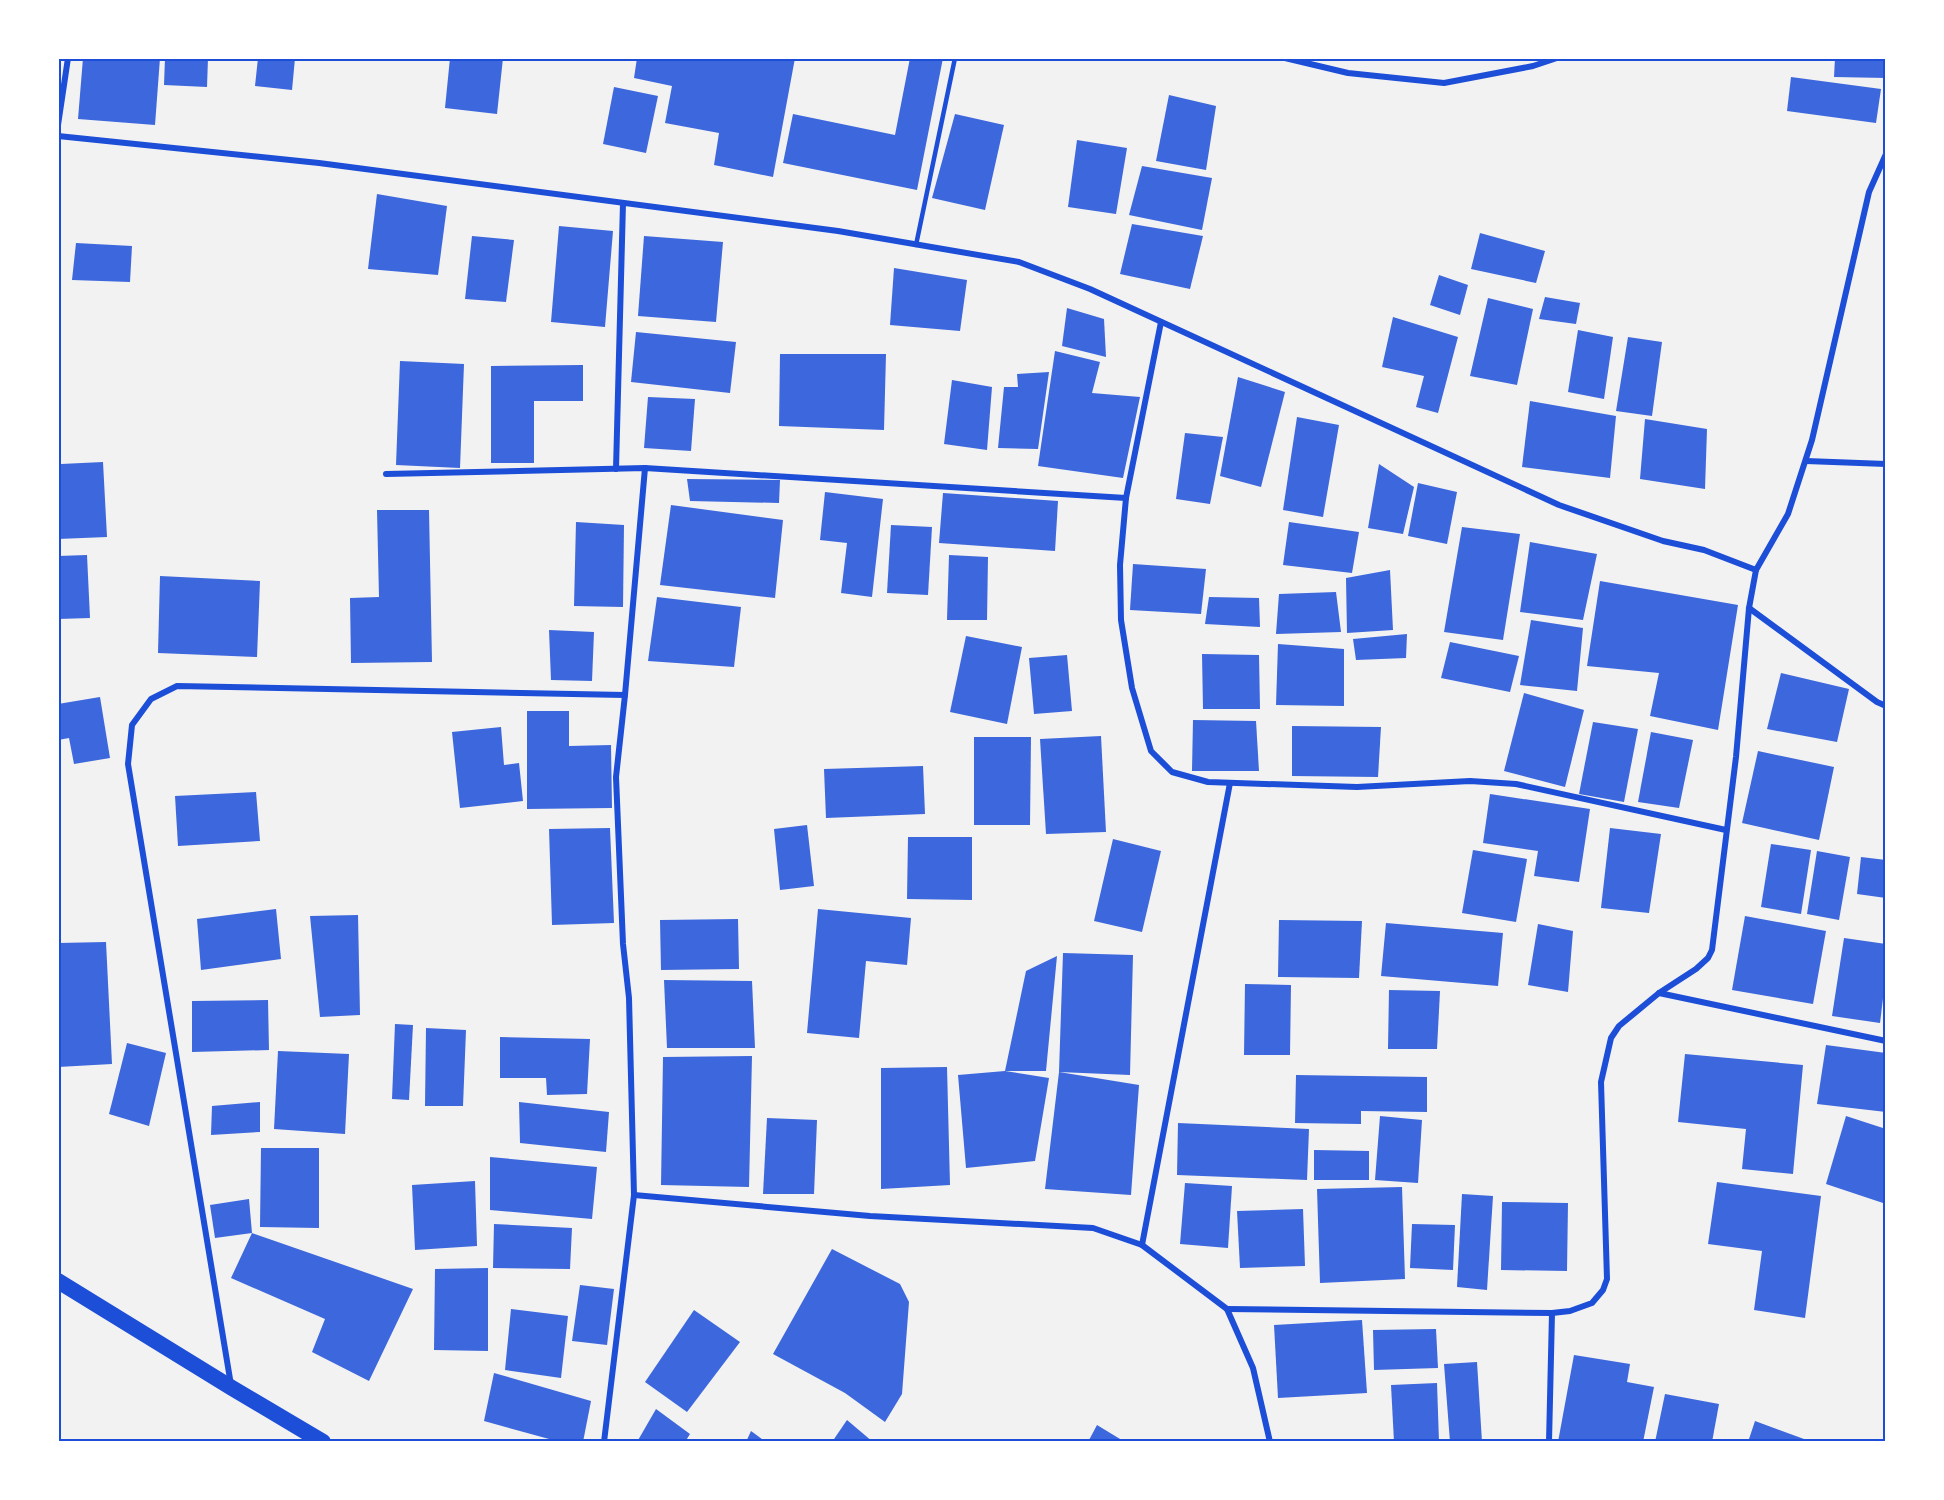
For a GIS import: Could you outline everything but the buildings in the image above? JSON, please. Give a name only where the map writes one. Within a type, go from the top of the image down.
[{"type":"highway","points":[[58,1281],[323,1442]]},
{"type":"street","points":[[58,125],[68,58]]},
{"type":"street","points":[[1286,58],[1348,73],[1444,83],[1533,66],[1557,58]]},
{"type":"street","points":[[58,136],[318,163],[838,231],[1019,262],[1090,289],[1559,505],[1663,542],[1704,550],[1756,570]]},
{"type":"street","points":[[1227,1309],[1552,1313],[1570,1311],[1592,1303],[1603,1290],[1607,1279],[1601,1082],[1605,1057],[1611,1038],[1619,1026],[1659,993],[1696,969],[1708,958],[1712,950],[1736,757],[1749,608],[1756,570],[1788,514],[1806,461],[1869,192],[1886,154]]},
{"type":"street","points":[[616,469],[623,203]]},
{"type":"street","points":[[1161,322],[1126,498],[1120,565],[1121,620],[1132,688],[1151,751],[1172,772],[1208,782],[1230,783],[1357,787],[1470,781],[1516,784],[1726,830]]},
{"type":"street","points":[[1806,461],[1886,464]]},
{"type":"street","points":[[604,1442],[634,1195],[629,998],[623,944],[616,777],[645,468]]},
{"type":"street","points":[[386,474],[645,468],[1126,498]]},
{"type":"street","points":[[1749,608],[1877,702],[1886,706]]},
{"type":"street","points":[[231,1388],[128,764],[132,725],[151,699],[177,686],[625,694]]},
{"type":"street","points":[[1142,1245],[1230,783]]},
{"type":"street","points":[[1659,993],[1886,1041]]},
{"type":"street","points":[[634,1195],[870,1216],[1093,1228],[1142,1245],[1227,1309],[1253,1368],[1270,1442]]},
{"type":"street","points":[[1549,1442],[1552,1313]]},
{"type":"lane","points":[[916,245],[955,58]]}]
